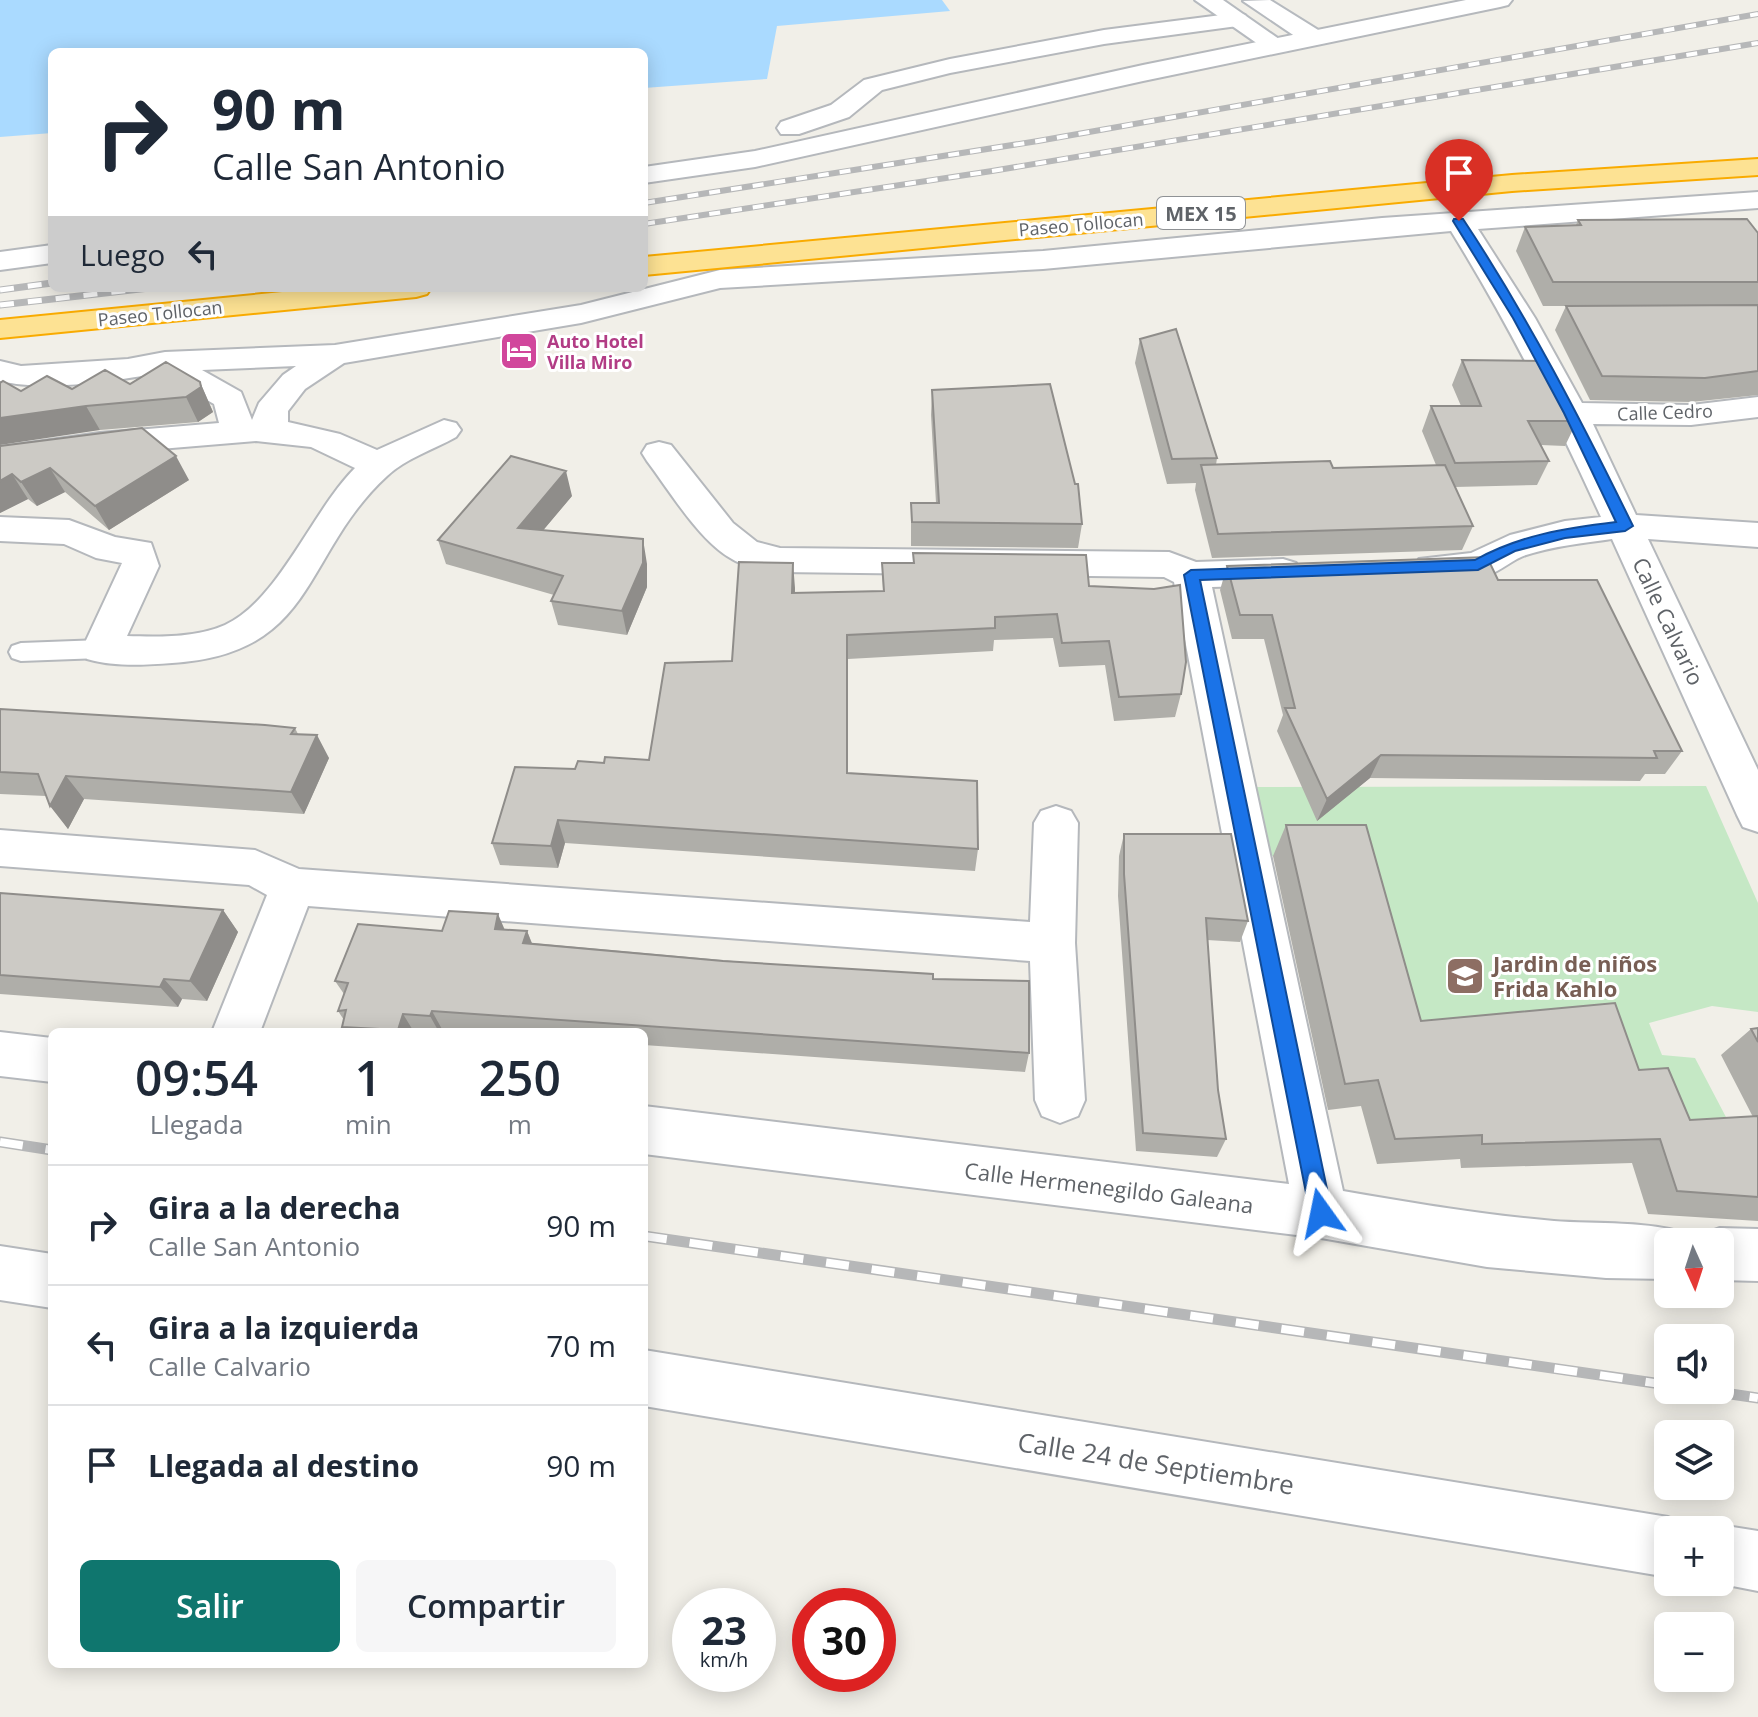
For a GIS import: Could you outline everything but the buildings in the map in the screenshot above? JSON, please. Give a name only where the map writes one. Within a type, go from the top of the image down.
[{"type":"highway","name":"Paseo Tollocan","points":[[648,266],[1496,184],[1758,167]]},
{"type":"highway","name":"Paseo Tollocan","points":[[0,329],[375,292]]},
{"type":"street","points":[[1207,0],[1277,46]]},
{"type":"street","points":[[1253,0],[1314,38]]},
{"type":"street","points":[[648,174],[755,159],[1500,0]]},
{"type":"street","points":[[648,156],[758,139],[840,111],[873,85],[950,66],[1104,37],[1237,20]]},
{"type":"street","points":[[0,371],[21,376],[128,369],[165,362],[335,355],[581,314],[720,279],[1043,260],[1459,221],[1758,200]]},
{"type":"street","name":"Calle Calvario","points":[[1459,221],[1536,318],[1571,413],[1758,815]]},
{"type":"street","points":[[0,237],[48,231]]},
{"type":"street","points":[[0,261],[48,255]]},
{"type":"street","points":[[255,432],[294,382],[335,355]]},
{"type":"street","points":[[165,362],[229,399],[255,432]]},
{"type":"street","name":"Calle Cedro","points":[[1571,413],[1691,415],[1758,407]]},
{"type":"street","points":[[0,529],[69,532],[109,549],[138,552],[141,566],[101,649],[162,652],[223,639],[255,625],[270,610],[304,565],[337,509],[376,466],[444,430]]},
{"type":"street","points":[[0,458],[74,446],[255,432],[331,441],[358,452],[376,466]]},
{"type":"street","points":[[659,453],[720,531],[745,551],[780,560],[1169,565],[1191,575],[1315,571]]},
{"type":"street","points":[[1393,569],[1478,565],[1510,547],[1565,533],[1625,526],[1758,535]]},
{"type":"street","points":[[1191,575],[1321,1213]]},
{"type":"street","points":[[1056,823],[1052,943],[1060,1100]]},
{"type":"street","points":[[0,848],[255,868],[293,887],[1052,943]]},
{"type":"street","points":[[238,1028],[293,887]]},
{"type":"street","points":[[0,1054],[48,1060]]},
{"type":"street","name":"Calle Hermenegildo Galeana","points":[[648,1130],[1321,1213],[1487,1241],[1606,1252],[1654,1253]]},
{"type":"street","points":[[1734,1254],[1758,1255]]},
{"type":"street","points":[[0,1273],[48,1280]]},
{"type":"street","name":"Calle 24 de Septiembre","points":[[648,1379],[1654,1545]]},
{"type":"street","points":[[1734,1557],[1758,1561]]},
{"type":"lane","points":[[21,652],[101,649]]},
{"type":"green space","points":[[1706,786],[1758,903],[1758,1012],[1712,1006],[1649,1023],[1662,1055],[1695,1058],[1738,1140],[1403,1047],[1351,856],[1263,856],[1252,787]]},
{"type":"water","points":[[0,0],[942,0],[950,11],[777,26],[767,79],[648,88],[648,48],[48,48],[48,133],[0,137]]},
{"type":"railway","points":[[648,202],[1038,141],[1758,14]]},
{"type":"railway","points":[[648,223],[992,171],[1758,43]]},
{"type":"railway","points":[[0,290],[48,284]]},
{"type":"railway","points":[[0,305],[114,292]]},
{"type":"railway","points":[[0,1142],[48,1149]]},
{"type":"railway","points":[[648,1237],[1654,1383]]},
{"type":"railway","points":[[1734,1394],[1758,1398]]},
{"type":"place","name":"Auto Hotel Villa Miro","points":[[519,351]]},
{"type":"place","name":"Jardin de niños Frida Kahlo","points":[[1465,976]]},
{"type":"route","points":[[1321,1213],[1191,575],[1478,565],[1510,547],[1565,533],[1625,526],[1571,413],[1520,318],[1459,221]]}]
